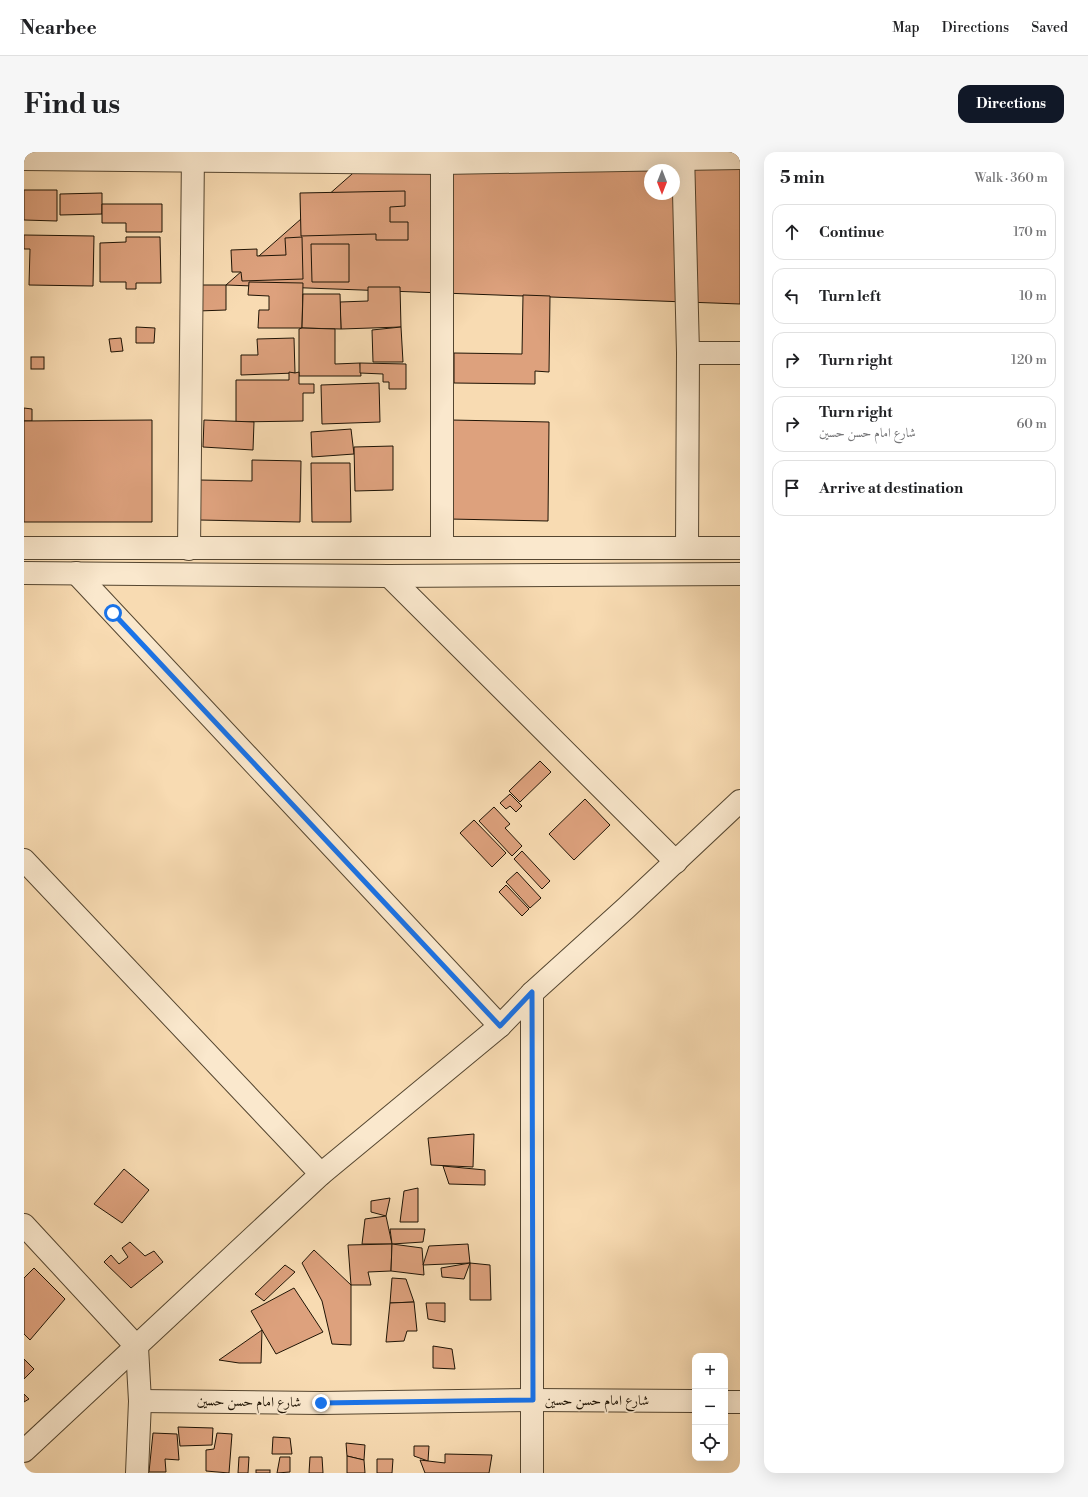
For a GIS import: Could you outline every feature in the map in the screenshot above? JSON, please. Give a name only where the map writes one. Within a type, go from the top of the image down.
[{"type":"street","points":[[24,159],[193,156],[442,163],[683,155],[740,158]]},
{"type":"street","points":[[683,155],[688,353],[687,547]]},
{"type":"street","points":[[189,549],[193,156]]},
{"type":"street","points":[[442,163],[442,548]]},
{"type":"street","points":[[688,353],[740,354]]},
{"type":"street","points":[[24,548],[740,548]]},
{"type":"street","points":[[24,573],[389,576],[740,574]]},
{"type":"street","points":[[76,573],[500,1026]]},
{"type":"street","points":[[389,576],[676,862]]},
{"type":"street","points":[[24,1450],[137,1347],[321,1174],[500,1026],[532,992],[676,862],[740,801]]},
{"type":"street","points":[[24,860],[321,1174]]},
{"type":"street","points":[[532,992],[532,1473]]},
{"type":"street","points":[[24,1225],[137,1347],[140,1401],[137,1473]]},
{"type":"street","name":"شارع امام حسن حسين","points":[[140,1401],[321,1403],[533,1400],[692,1401]]},
{"type":"street","points":[[728,1402],[740,1402]]},
{"type":"building","points":[[377,152],[740,152],[740,304],[226,285]]},
{"type":"building","points":[[24,190],[57,190],[57,221],[24,220]]},
{"type":"building","points":[[405,191],[405,206],[390,207],[390,222],[408,222],[408,240],[376,240],[376,234],[301,236],[300,193]]},
{"type":"building","points":[[102,193],[102,214],[60,215],[60,194]]},
{"type":"building","points":[[102,204],[162,204],[162,232],[126,232],[126,223],[102,223]]},
{"type":"building","points":[[24,235],[94,236],[93,286],[29,285],[30,249],[24,249]]},
{"type":"building","points":[[126,237],[160,237],[161,283],[136,283],[136,289],[126,289],[126,282],[100,282],[100,243],[126,242]]},
{"type":"building","points":[[302,237],[303,279],[242,281],[241,272],[232,272],[231,250],[257,249],[257,256],[286,255],[285,238]]},
{"type":"building","points":[[311,244],[349,244],[349,282],[312,282]]},
{"type":"building","points":[[249,282],[303,283],[302,328],[258,328],[259,310],[269,310],[269,296],[248,295]]},
{"type":"building","points":[[197,285],[226,285],[226,310],[198,311]]},
{"type":"building","points":[[368,287],[400,287],[401,327],[341,329],[340,302],[368,301]]},
{"type":"building","points":[[303,294],[340,294],[341,329],[302,328]]},
{"type":"building","points":[[523,295],[550,296],[549,372],[535,371],[535,384],[454,383],[454,353],[522,354]]},
{"type":"building","points":[[136,327],[155,328],[154,343],[136,343]]},
{"type":"building","points":[[401,327],[403,362],[373,362],[372,330]]},
{"type":"building","points":[[299,329],[335,329],[335,364],[360,363],[361,376],[299,376]]},
{"type":"building","points":[[121,338],[123,351],[111,352],[109,339]]},
{"type":"building","points":[[294,338],[295,373],[241,375],[241,355],[258,355],[257,339]]},
{"type":"building","points":[[31,357],[44,357],[44,369],[31,369]]},
{"type":"building","points":[[360,363],[406,364],[406,389],[389,389],[389,382],[383,382],[383,374],[360,373]]},
{"type":"building","points":[[289,372],[299,372],[299,384],[314,384],[314,393],[303,393],[303,421],[236,422],[236,380],[289,380]]},
{"type":"building","points":[[379,383],[380,422],[322,424],[321,385]]},
{"type":"building","points":[[24,408],[32,409],[32,421],[24,421]]},
{"type":"building","points":[[152,420],[152,522],[24,522],[24,421]]},
{"type":"building","points":[[204,420],[254,422],[253,450],[203,447]]},
{"type":"building","points":[[451,420],[549,422],[548,521],[449,519]]},
{"type":"building","points":[[351,429],[354,454],[312,457],[311,432]]},
{"type":"building","points":[[393,446],[393,490],[355,491],[354,447]]},
{"type":"building","points":[[252,460],[301,461],[300,522],[199,520],[200,480],[252,481]]},
{"type":"building","points":[[311,463],[350,463],[351,522],[312,522]]},
{"type":"building","points":[[540,761],[551,772],[520,802],[509,791]]},
{"type":"building","points":[[510,794],[522,806],[516,812],[510,806],[506,809],[500,803]]},
{"type":"building","points":[[585,799],[610,825],[574,860],[549,834]]},
{"type":"building","points":[[494,807],[510,824],[505,828],[522,846],[512,856],[479,821]]},
{"type":"building","points":[[474,820],[506,853],[492,867],[460,833]]},
{"type":"building","points":[[522,851],[550,881],[542,889],[514,859]]},
{"type":"building","points":[[517,872],[541,898],[530,908],[506,882]]},
{"type":"building","points":[[506,885],[529,909],[522,916],[499,892]]},
{"type":"building","points":[[474,1134],[473,1167],[431,1165],[428,1138]]},
{"type":"building","points":[[443,1166],[485,1170],[485,1185],[449,1184]]},
{"type":"building","points":[[124,1169],[149,1190],[122,1223],[94,1204]]},
{"type":"building","points":[[418,1188],[418,1222],[400,1222],[404,1191]]},
{"type":"building","points":[[390,1198],[386,1216],[371,1212],[371,1201]]},
{"type":"building","points":[[386,1216],[392,1244],[362,1244],[365,1219]]},
{"type":"building","points":[[390,1229],[425,1229],[423,1242],[392,1244]]},
{"type":"building","points":[[130,1242],[145,1256],[154,1251],[163,1262],[131,1288],[104,1262],[111,1255],[119,1264],[128,1257],[122,1248]]},
{"type":"building","points":[[392,1244],[391,1271],[368,1272],[371,1285],[351,1285],[348,1245]]},
{"type":"building","points":[[392,1244],[422,1248],[424,1275],[391,1271]]},
{"type":"building","points":[[468,1244],[470,1263],[423,1265],[429,1246]]},
{"type":"building","points":[[314,1250],[351,1285],[351,1345],[332,1344],[322,1301],[302,1263]]},
{"type":"building","points":[[470,1263],[490,1265],[491,1300],[470,1300]]},
{"type":"building","points":[[470,1263],[464,1279],[442,1277],[441,1268]]},
{"type":"building","points":[[285,1265],[295,1272],[264,1301],[255,1294]]},
{"type":"building","points":[[34,1268],[65,1299],[30,1340],[24,1334],[24,1278]]},
{"type":"building","points":[[392,1278],[406,1279],[414,1302],[390,1303]]},
{"type":"building","points":[[294,1288],[323,1332],[276,1354],[251,1311]]},
{"type":"building","points":[[414,1302],[417,1331],[407,1331],[404,1341],[386,1342],[390,1303]]},
{"type":"building","points":[[426,1303],[445,1303],[445,1322],[428,1319]]},
{"type":"building","points":[[262,1330],[261,1363],[239,1363],[219,1360]]},
{"type":"building","points":[[433,1346],[452,1349],[455,1369],[433,1368]]},
{"type":"building","points":[[24,1359],[34,1369],[24,1379]]},
{"type":"building","points":[[24,1394],[29,1399],[24,1402]]},
{"type":"building","points":[[178,1427],[213,1428],[212,1445],[180,1446]]},
{"type":"building","points":[[153,1433],[177,1434],[179,1460],[165,1459],[166,1472],[149,1472]]},
{"type":"building","points":[[217,1433],[232,1434],[229,1473],[206,1471],[206,1450],[214,1449]]},
{"type":"building","points":[[273,1437],[290,1438],[292,1454],[272,1454]]},
{"type":"building","points":[[346,1443],[365,1445],[364,1460],[347,1456]]},
{"type":"building","points":[[414,1446],[429,1446],[428,1461],[414,1456]]},
{"type":"building","points":[[445,1454],[492,1455],[489,1473],[425,1473],[420,1460],[445,1463]]},
{"type":"building","points":[[347,1456],[364,1460],[365,1473],[347,1473]]},
{"type":"building","points":[[239,1457],[249,1457],[248,1473],[238,1473]]},
{"type":"building","points":[[280,1457],[290,1457],[290,1472],[277,1473]]},
{"type":"building","points":[[310,1457],[322,1457],[323,1473],[309,1473]]},
{"type":"building","points":[[377,1459],[393,1459],[392,1473],[377,1473]]},
{"type":"building","points":[[256,1470],[270,1470],[270,1473],[256,1473]]},
{"type":"route","points":[[113,613],[500,1026],[532,992],[533,1400],[321,1403]]}]
